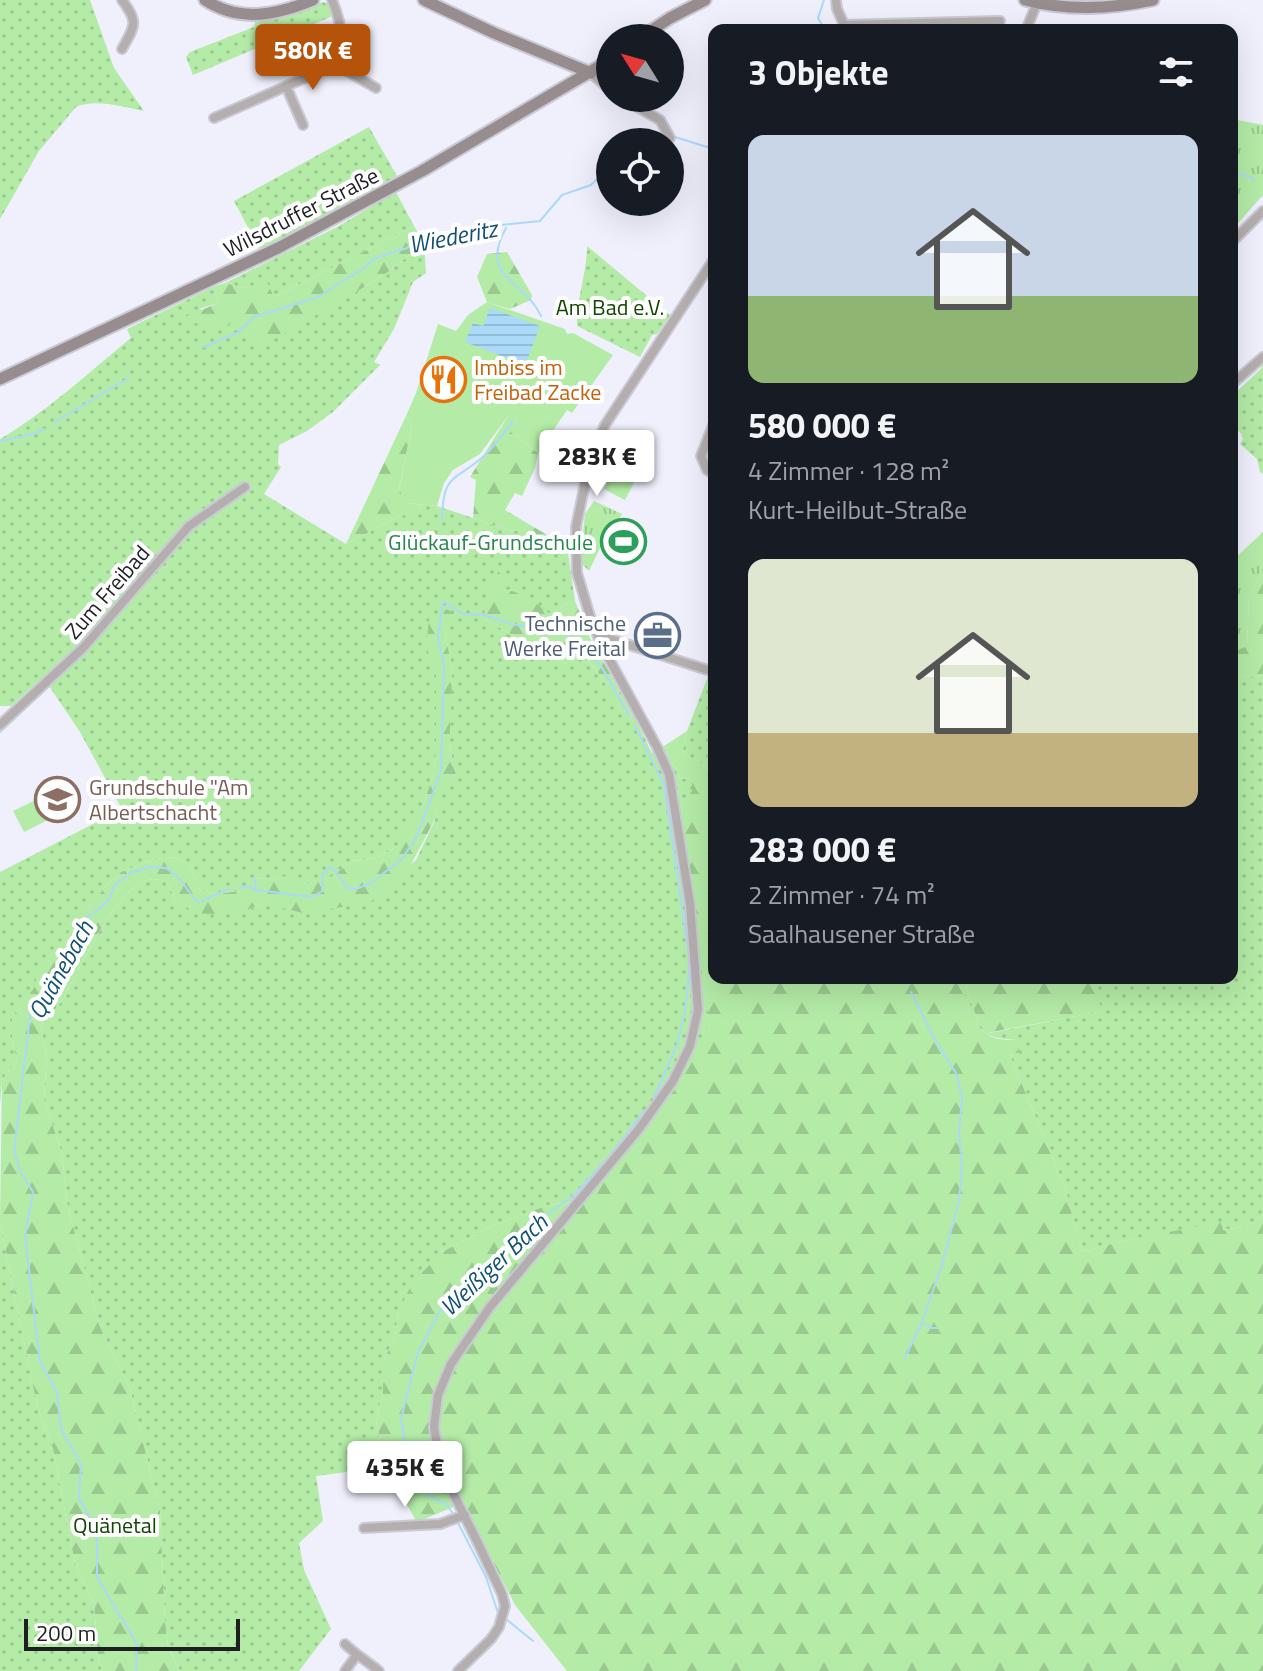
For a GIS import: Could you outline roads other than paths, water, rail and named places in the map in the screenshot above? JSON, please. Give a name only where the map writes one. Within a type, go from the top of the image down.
[{"type":"main road","points":[[205,0],[222,10],[254,15],[275,13],[313,0]]},
{"type":"main road","points":[[424,0],[497,35],[591,73]]},
{"type":"main road","points":[[661,24],[705,0]]},
{"type":"main road","points":[[1031,2],[1101,8],[1153,0]]},
{"type":"main road","name":"Wilsdruffer Straße","points":[[0,379],[278,248],[422,171],[596,70]]},
{"type":"street","points":[[122,0],[135,21],[135,27],[122,49]]},
{"type":"street","points":[[214,118],[323,70],[332,62],[340,50],[342,33],[332,0]]},
{"type":"street","points":[[836,0],[843,24]]},
{"type":"street","points":[[1027,24],[1031,2]]},
{"type":"street","points":[[934,24],[1000,21]]},
{"type":"street","points":[[332,62],[376,88]]},
{"type":"street","points":[[591,73],[596,77]]},
{"type":"street","points":[[286,86],[303,125]]},
{"type":"street","points":[[646,112],[660,120],[664,128]]},
{"type":"street","points":[[1238,236],[1263,211]]},
{"type":"street","points":[[458,1671],[491,1639],[502,1621],[504,1609],[502,1594],[477,1541],[459,1518],[441,1469],[434,1427],[438,1395],[451,1364],[507,1285],[615,1158],[673,1081],[690,1046],[698,1010],[690,904],[669,774],[598,635],[583,595],[576,562],[576,527],[590,459],[615,409],[708,268]]},
{"type":"street","points":[[1238,379],[1263,357]]},
{"type":"street","points":[[708,438],[701,456],[708,471]]},
{"type":"street","name":"Zum Freibad","points":[[0,725],[83,648],[189,526],[245,487]]},
{"type":"street","points":[[598,635],[708,670]]},
{"type":"street","points":[[364,1528],[440,1524],[459,1518]]},
{"type":"street","points":[[345,1644],[356,1656],[379,1671]]},
{"type":"street","points":[[345,1671],[356,1656]]},
{"type":"water","points":[[490,308],[540,326],[525,365],[465,342],[473,323],[483,326]]},
{"type":"waterway","name":"Wiederitz","points":[[821,24],[818,18],[824,0]]},
{"type":"waterway","name":"Wiederitz","points":[[684,140],[708,147]]},
{"type":"waterway","points":[[1238,174],[1253,178],[1253,181]]},
{"type":"waterway","name":"Wiederitz","points":[[204,347],[237,333],[254,317],[318,297],[375,258],[407,248],[414,241],[440,240],[480,227],[540,221],[562,195],[591,185],[596,180]]},
{"type":"waterway","name":"Quänebach","points":[[506,228],[497,258],[500,268],[541,316]]},
{"type":"waterway","name":"Wiederitz","points":[[55,422],[129,378]]},
{"type":"waterway","name":"Quänebach","points":[[442,520],[445,494],[452,480],[488,452],[513,421]]},
{"type":"waterway","name":"Wiederitz","points":[[0,441],[44,429]]},
{"type":"waterway","name":"Quänebach","points":[[240,888],[248,886],[256,890],[312,897],[322,891],[323,874],[330,867],[347,888],[356,889],[371,883],[402,859],[417,836],[441,771],[444,664],[438,638],[443,602]]},
{"type":"waterway","name":"Weißiger Bach","points":[[444,602],[463,614],[484,615],[511,624],[560,631],[581,643],[601,666],[630,717]]},
{"type":"waterway","points":[[100,635],[112,621]]},
{"type":"waterway","name":"Weißiger Bach","points":[[560,631],[575,631]]},
{"type":"waterway","points":[[0,732],[88,649]]},
{"type":"waterway","name":"Weißiger Bach","points":[[635,726],[664,785],[689,957],[688,987],[677,1045],[654,1097]]},
{"type":"waterway","name":"Quänebach","points":[[136,1671],[137,1644],[97,1577],[97,1529],[79,1499],[81,1464],[61,1429],[57,1392],[40,1362],[25,1236],[33,1192],[21,1173],[14,1152],[30,1016],[53,986],[58,966],[86,918],[102,907],[110,898],[114,886],[130,873],[150,867],[166,868],[178,877],[197,902],[229,889]]},
{"type":"waterway","points":[[255,879],[256,890]]},
{"type":"waterway","points":[[911,992],[936,1042],[956,1073],[962,1098],[959,1201],[942,1265],[923,1319]]},
{"type":"waterway","name":"Weißiger Bach","points":[[454,1515],[446,1504],[431,1497],[411,1479],[401,1419],[418,1352],[440,1311],[533,1225],[575,1194],[644,1111]]},
{"type":"waterway","points":[[905,1358],[922,1322],[937,1328]]},
{"type":"waterway","name":"Weißiger Bach","points":[[457,1521],[486,1577],[498,1613]]},
{"type":"waterway","name":"Weißiger Bach","points":[[506,1619],[533,1641]]},
{"type":"place","name":"Imbiss im Freibad Zacke","points":[[443,380]]},
{"type":"place","name":"Glückauf-Grundschule","points":[[624,542]]},
{"type":"place","name":"Technische Werke Freital","points":[[657,636]]},
{"type":"place","name":"Grundschule \"Am Albertschacht","points":[[58,800]]},
{"type":"park label","name":"Am Bad e.V.","points":[[610,307]]},
{"type":"park label","name":"Quänetal","points":[[115,1525]]}]
